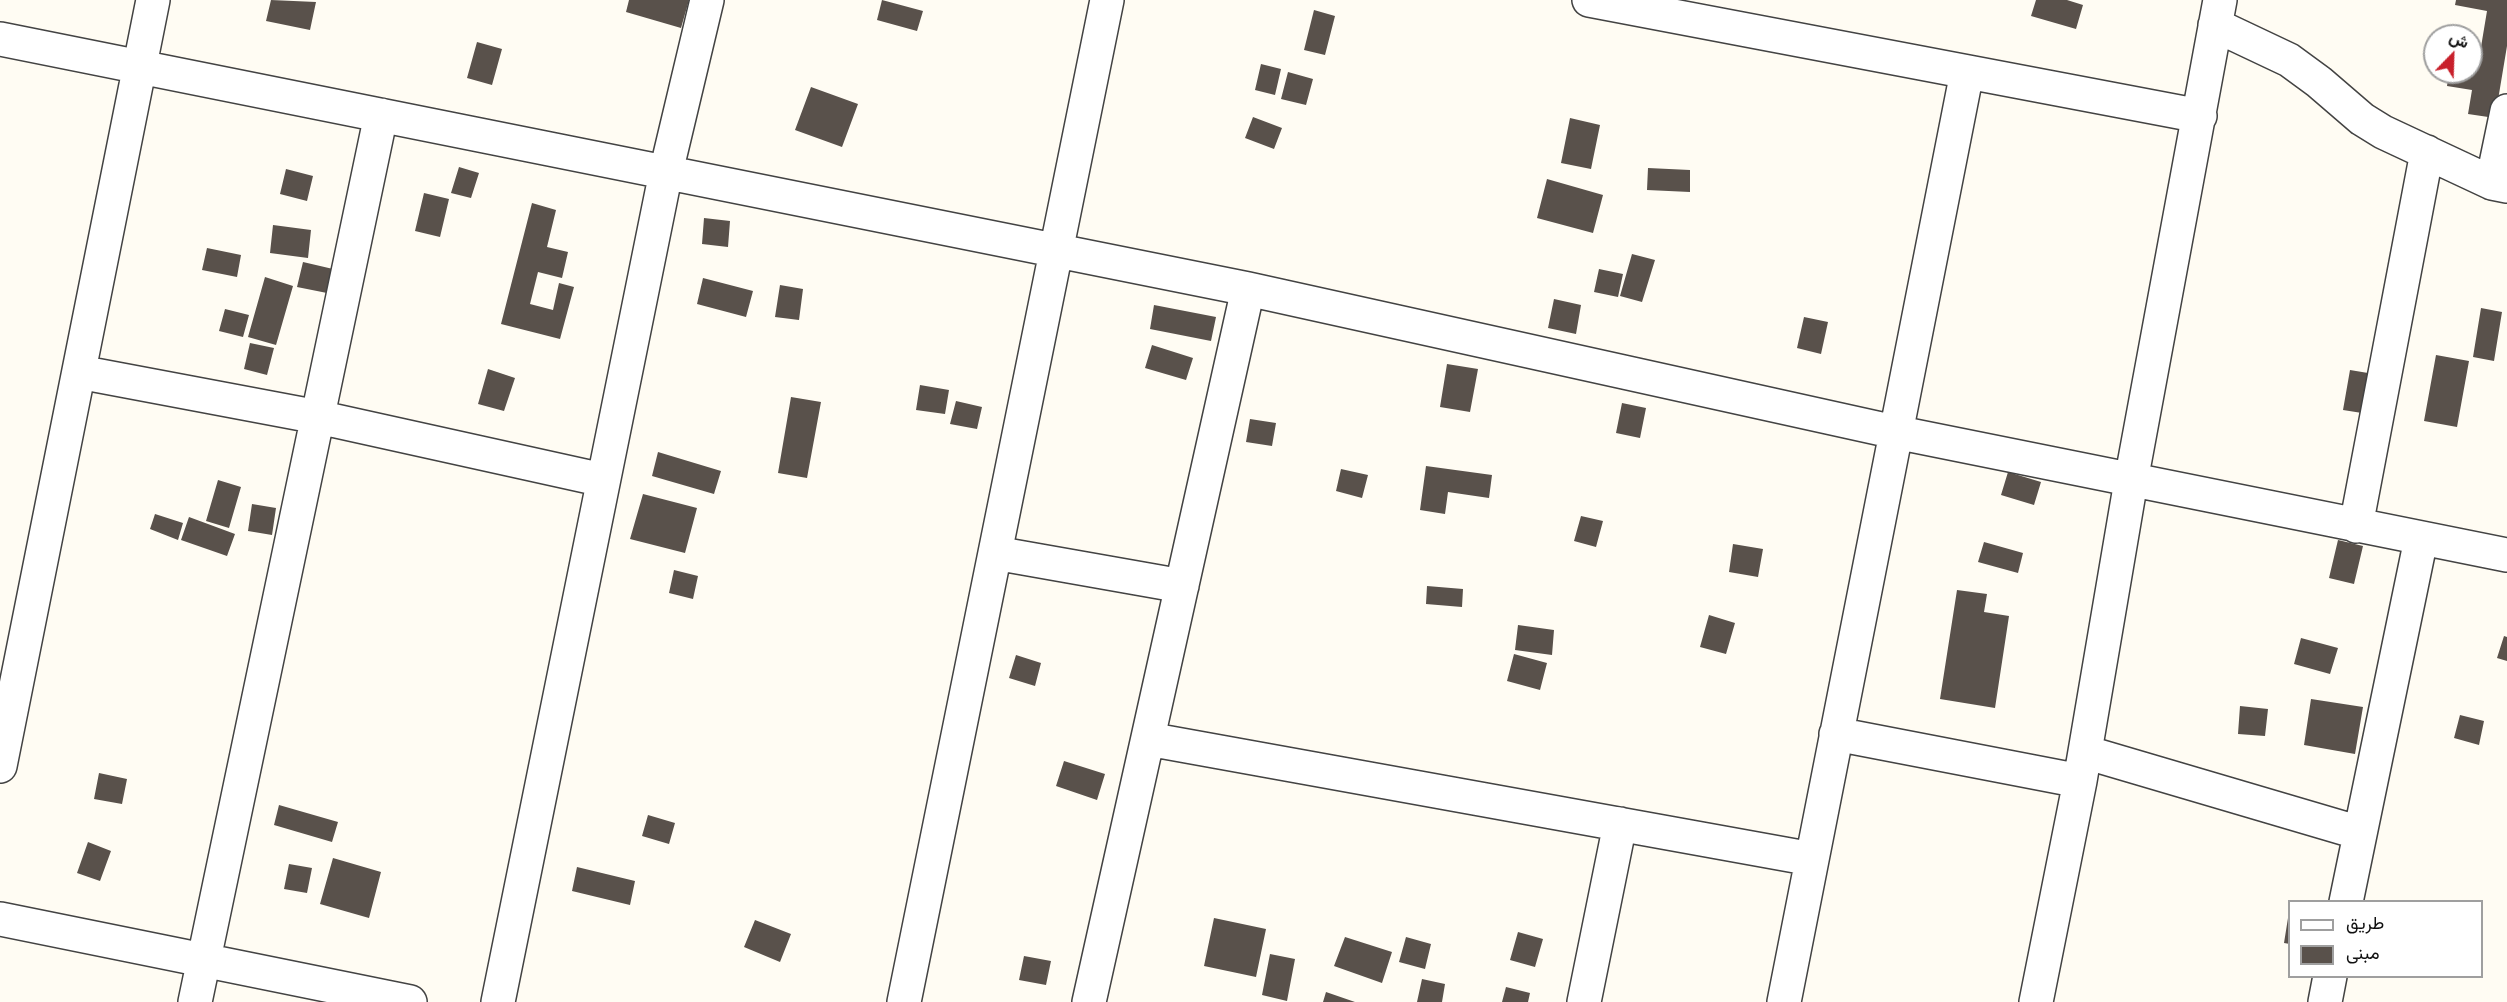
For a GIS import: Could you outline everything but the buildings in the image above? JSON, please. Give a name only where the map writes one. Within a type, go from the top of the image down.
[{"type":"street","points":[[0,766],[153,0]]},
{"type":"street","points":[[498,1002],[666,172],[706,0]]},
{"type":"street","points":[[904,1002],[1107,0]]},
{"type":"street","points":[[1589,0],[2200,117]]},
{"type":"street","points":[[2036,1002],[2082,766],[2131,482],[2218,12],[2289,60],[2383,132],[2500,185],[2507,111]]},
{"type":"street","points":[[0,39],[1248,289],[2131,482],[2507,555]]},
{"type":"street","points":[[1784,1002],[1967,72]]},
{"type":"street","points":[[195,1002],[381,115]]},
{"type":"street","points":[[2356,525],[2427,152]]},
{"type":"street","points":[[1089,1002],[1248,289]]},
{"type":"street","points":[[79,372],[318,417],[603,480]]},
{"type":"street","points":[[2346,900],[2421,539]]},
{"type":"street","points":[[995,553],[1182,586]]},
{"type":"street","points":[[1836,734],[2082,766],[2360,833]]},
{"type":"street","points":[[1148,739],[1812,858]]},
{"type":"street","points":[[1584,1002],[1620,824]]},
{"type":"street","points":[[0,920],[410,1002]]},
{"type":"street","points":[[2325,1002],[2331,978]]}]
